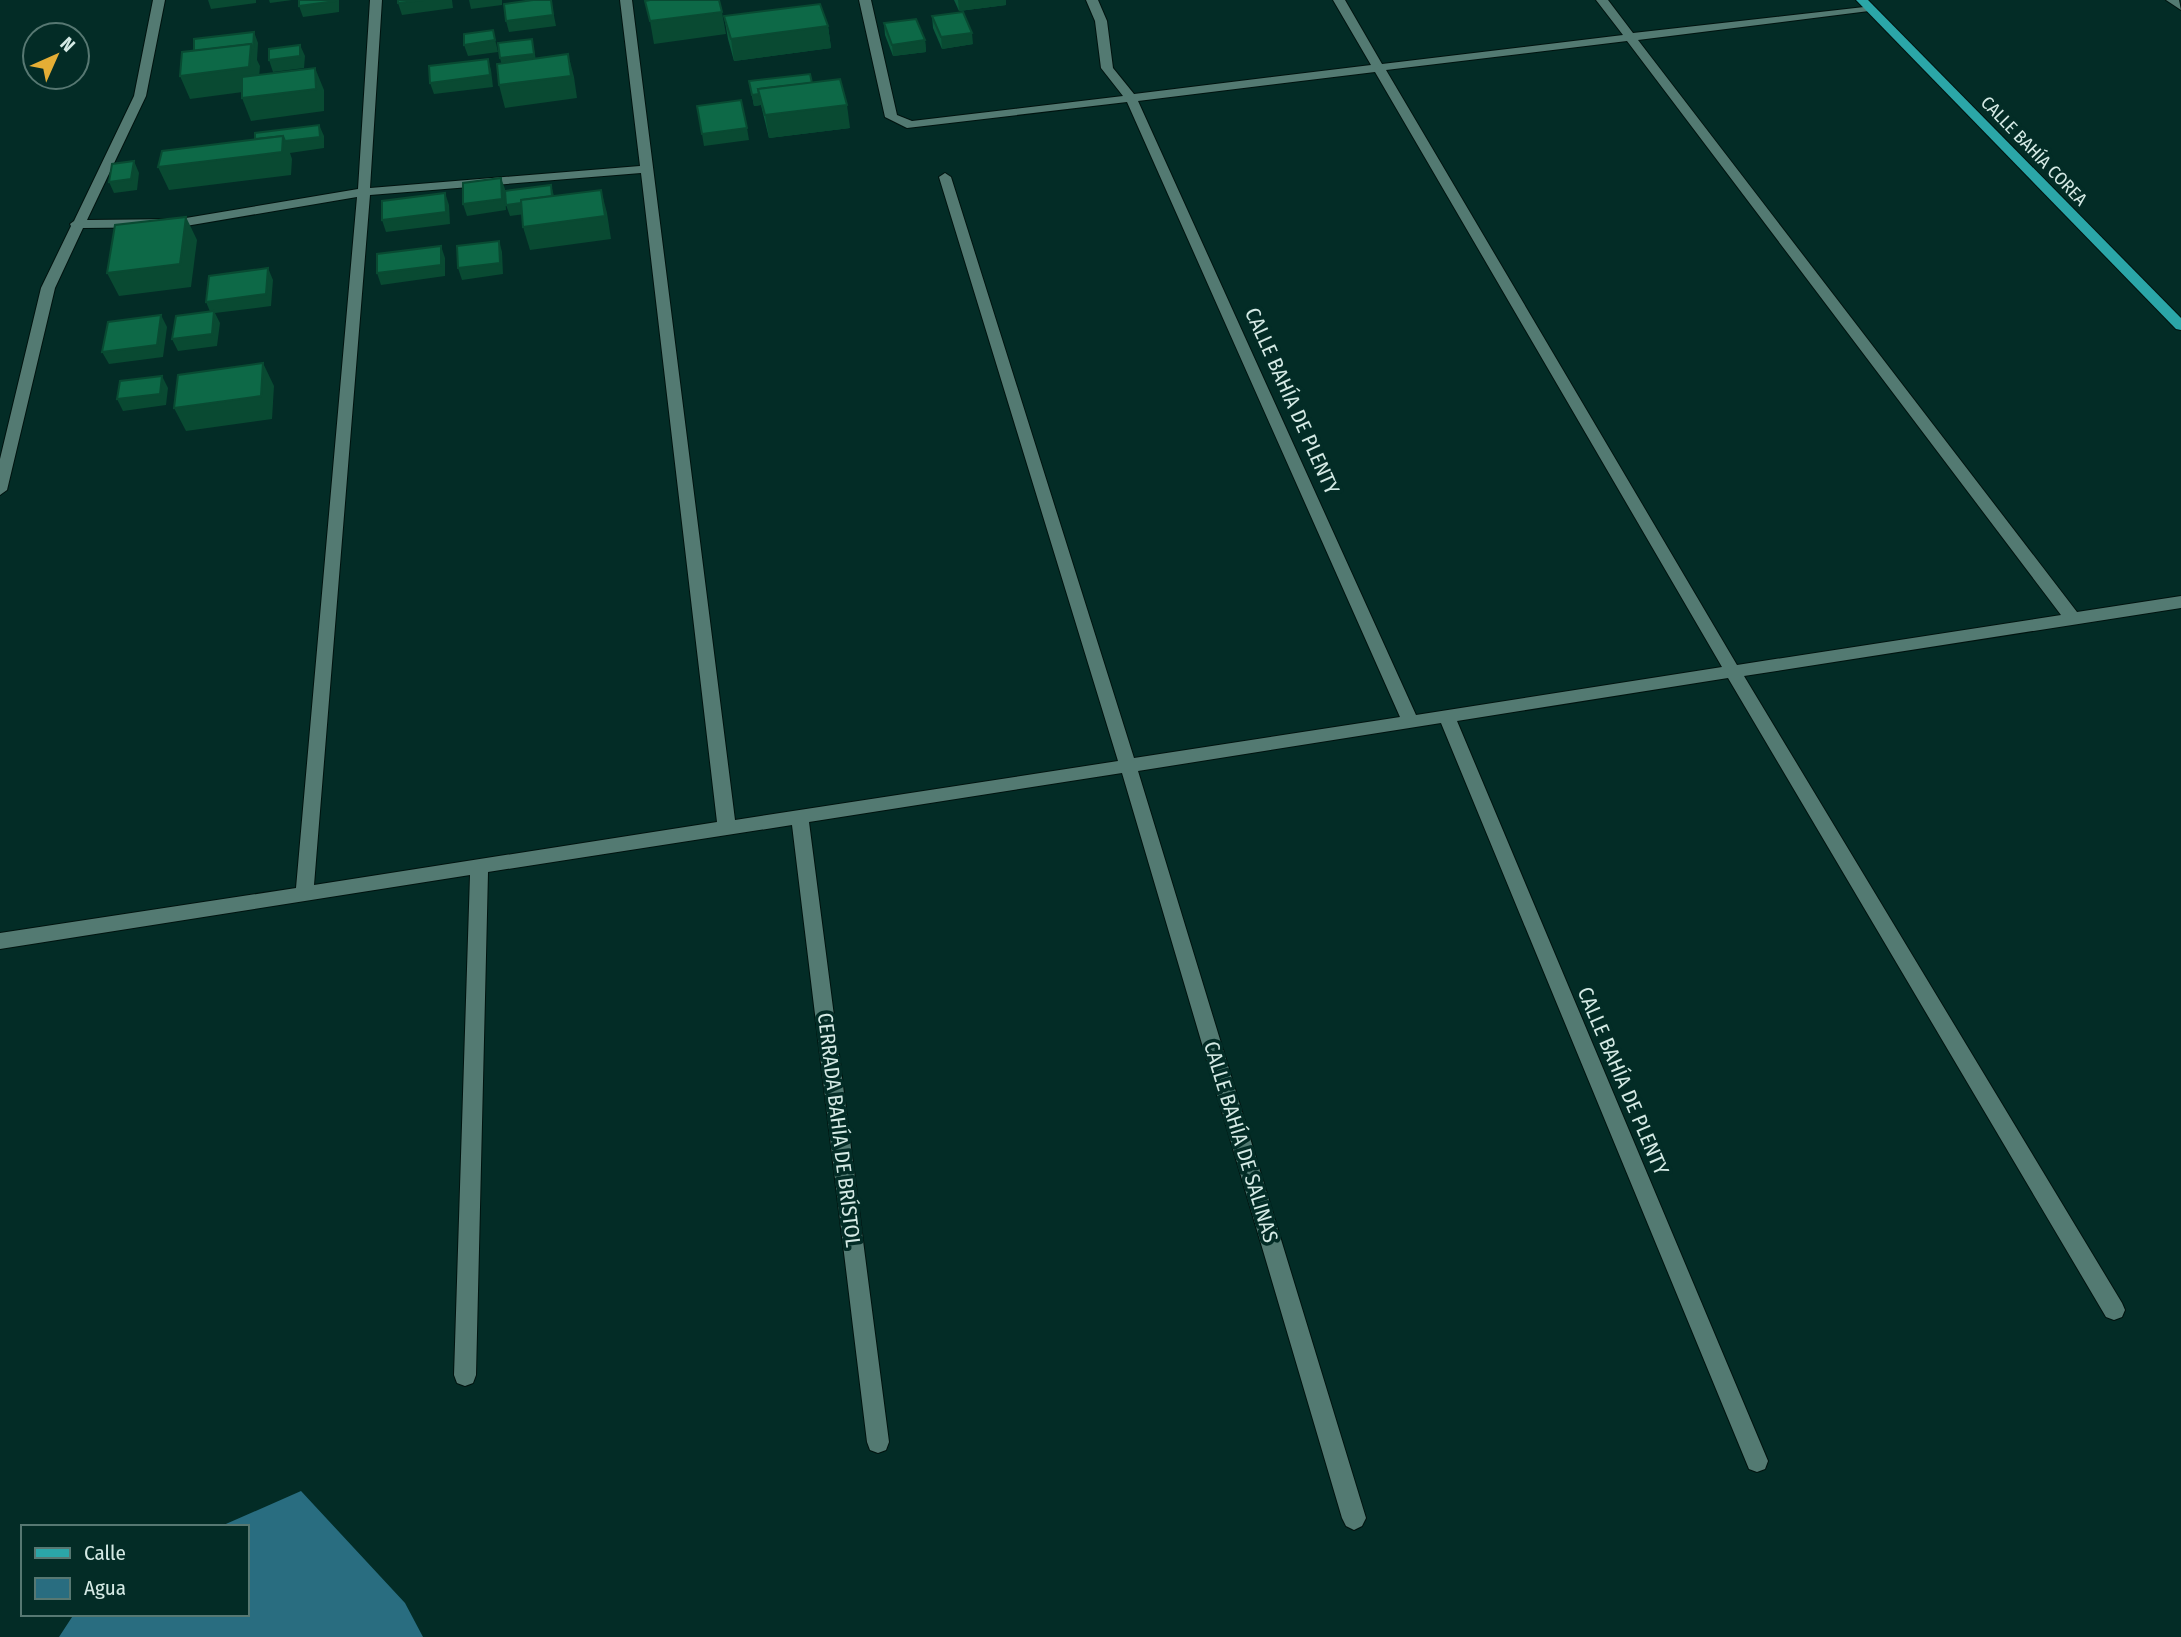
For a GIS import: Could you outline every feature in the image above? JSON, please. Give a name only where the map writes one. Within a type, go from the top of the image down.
[{"type":"main road","name":"CALLE BAHÍA COREA","points":[[1865,4],[2181,326]]},
{"type":"street","points":[[0,490],[48,288],[76,224],[140,96],[159,0]]},
{"type":"street","points":[[304,894],[364,192],[376,0]]},
{"type":"street","points":[[626,0],[727,829]]},
{"type":"street","points":[[864,0],[891,117],[911,125],[1632,36],[1865,4]]},
{"type":"street","name":"CALLE BAHÍA DE PLENTY","points":[[1092,0],[1101,21],[1107,68],[1131,98],[1411,723]]},
{"type":"street","points":[[1339,0],[1733,672],[2114,1310]]},
{"type":"street","points":[[1602,0],[2073,619]]},
{"type":"street","points":[[2172,0],[2181,7]]},
{"type":"street","points":[[76,224],[180,223],[364,192],[648,169]]},
{"type":"street","name":"CALLE BAHÍA DE SALINAS","points":[[945,177],[1128,766],[1354,1518]]},
{"type":"street","points":[[0,941],[2181,602]]},
{"type":"street","name":"CALLE BAHÍA DE PLENTY","points":[[1447,717],[1757,1461]]},
{"type":"street","name":"CERRADA BAHÍA DE BRÍSTOL","points":[[800,818],[878,1443]]},
{"type":"street","points":[[465,1375],[479,867]]},
{"type":"water","points":[[301,1491],[405,1603],[423,1637],[59,1637],[73,1616],[248,1616],[248,1525],[224,1525]]},
{"type":"building","points":[[299,0],[336,0],[336,1],[299,6]]},
{"type":"building","points":[[398,0],[424,0],[398,3]]},
{"type":"building","points":[[551,0],[553,15],[506,21],[504,4]]},
{"type":"building","points":[[719,0],[722,12],[650,21],[645,1]]},
{"type":"building","points":[[820,4],[828,26],[731,39],[724,16]]},
{"type":"building","points":[[963,12],[972,33],[941,37],[932,16]]},
{"type":"building","points":[[916,19],[925,40],[892,45],[884,23]]},
{"type":"building","points":[[493,30],[495,40],[464,45],[464,34]]},
{"type":"building","points":[[254,32],[253,49],[251,44],[194,51],[194,39]]},
{"type":"building","points":[[532,39],[534,54],[500,58],[498,43]]},
{"type":"building","points":[[251,44],[249,67],[180,76],[182,52]]},
{"type":"building","points":[[300,45],[300,56],[269,60],[269,49]]},
{"type":"building","points":[[568,54],[571,76],[499,85],[497,64]]},
{"type":"building","points":[[488,59],[490,75],[430,83],[429,66]]},
{"type":"building","points":[[315,68],[316,89],[242,98],[242,77]]},
{"type":"building","points":[[810,74],[812,83],[758,89],[759,94],[752,95],[749,81]]},
{"type":"building","points":[[840,79],[847,105],[765,115],[758,89]]},
{"type":"building","points":[[741,100],[747,128],[702,134],[697,106]]},
{"type":"building","points":[[319,125],[320,137],[285,141],[283,136],[255,139],[255,133]]},
{"type":"building","points":[[283,136],[282,152],[158,167],[162,151]]},
{"type":"building","points":[[134,161],[131,179],[109,182],[112,164]]},
{"type":"building","points":[[501,178],[502,199],[463,204],[463,183]]},
{"type":"building","points":[[551,185],[552,196],[506,205],[505,191]]},
{"type":"building","points":[[601,190],[605,216],[523,227],[521,200]]},
{"type":"building","points":[[445,193],[446,212],[382,220],[382,201]]},
{"type":"building","points":[[186,217],[180,264],[107,273],[115,225]]},
{"type":"building","points":[[499,241],[500,263],[458,268],[457,246]]},
{"type":"building","points":[[441,246],[441,265],[377,273],[377,254]]},
{"type":"building","points":[[268,268],[266,294],[206,302],[209,276]]},
{"type":"building","points":[[214,311],[212,334],[172,339],[176,316]]},
{"type":"building","points":[[161,315],[157,345],[102,352],[108,322]]},
{"type":"building","points":[[263,363],[261,396],[174,408],[178,375]]},
{"type":"building","points":[[162,376],[160,394],[117,399],[120,381]]}]
